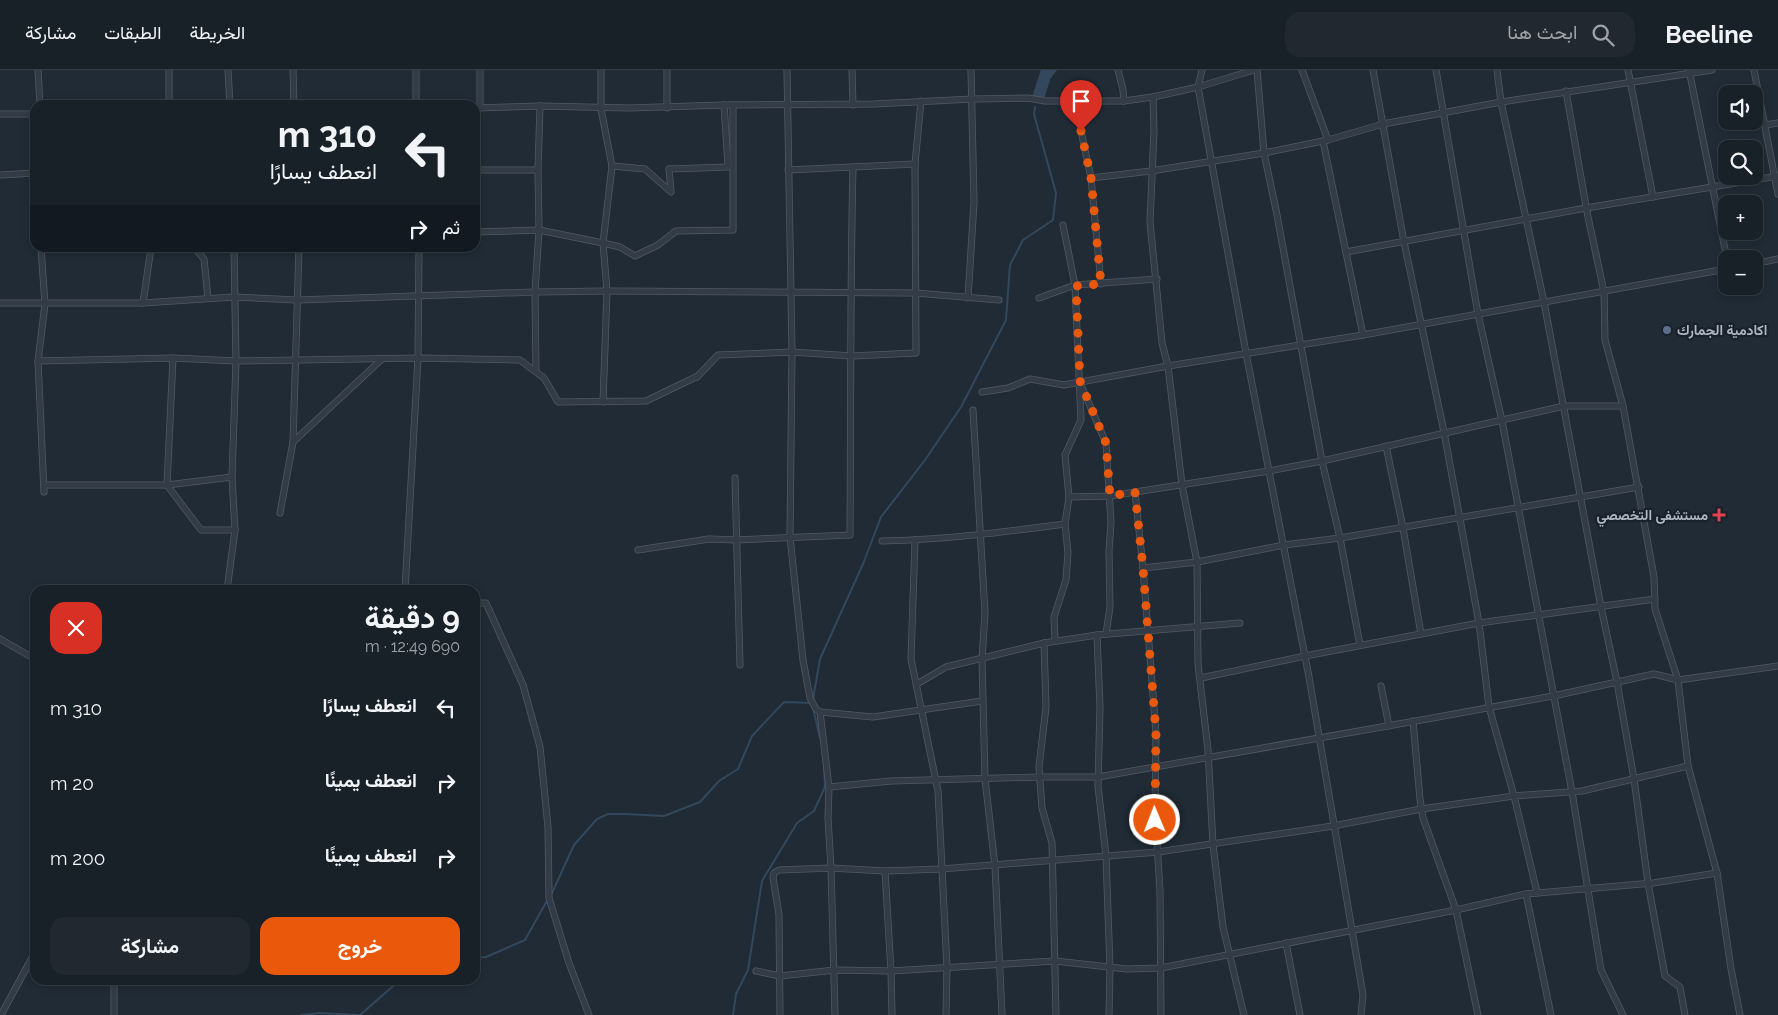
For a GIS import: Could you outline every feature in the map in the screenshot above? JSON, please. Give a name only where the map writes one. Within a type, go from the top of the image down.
[{"type":"street","points":[[38,70],[40,100]]},
{"type":"street","points":[[168,70],[170,100]]},
{"type":"street","points":[[228,70],[230,100]]},
{"type":"street","points":[[293,70],[294,100]]},
{"type":"street","points":[[416,70],[416,100]]},
{"type":"street","points":[[478,100],[480,70]]},
{"type":"street","points":[[601,70],[602,109],[612,166],[603,243],[607,291],[603,402]]},
{"type":"street","points":[[667,70],[667,108]]},
{"type":"street","points":[[787,70],[792,352],[790,537],[806,679],[810,698],[816,709],[820,712],[873,717],[982,701]]},
{"type":"street","points":[[852,70],[853,105]]},
{"type":"street","points":[[968,298],[974,202],[971,70]]},
{"type":"street","points":[[1118,70],[1124,100]]},
{"type":"street","points":[[1202,70],[1198,87],[1246,353],[1305,656],[1363,996],[1361,1015]]},
{"type":"street","points":[[480,108],[540,106],[602,109],[724,105],[853,105],[1028,98],[1045,101],[1124,100],[1153,97],[1198,87],[1256,70],[1264,153],[1278,215],[1322,461],[1340,538],[1360,645]]},
{"type":"street","points":[[1302,70],[1325,141],[1363,335]]},
{"type":"street","points":[[1373,70],[1404,242],[1460,518],[1479,623],[1489,707],[1514,796],[1537,892]]},
{"type":"street","points":[[1436,70],[1478,314],[1502,421],[1572,792],[1601,970],[1623,1015]]},
{"type":"street","points":[[1497,70],[1501,102],[1528,219],[1564,406],[1600,607],[1617,682],[1634,779],[1648,883],[1665,976],[1680,987],[1685,1015]]},
{"type":"street","points":[[1628,70],[1653,197]]},
{"type":"street","points":[[1091,178],[1152,171],[1264,153],[1325,141],[1383,124],[1501,102],[1712,70]]},
{"type":"street","points":[[1754,70],[1778,194]]},
{"type":"street","points":[[1690,72],[1725,250]]},
{"type":"street","points":[[1566,91],[1586,208],[1604,292],[1606,340],[1623,406],[1639,487],[1654,577],[1655,609],[1678,680],[1688,766],[1717,873],[1731,969],[1740,1015]]},
{"type":"street","points":[[1153,97],[1154,131],[1150,222],[1162,343],[1168,366],[1182,485],[1197,562],[1198,664],[1208,756],[1213,845],[1223,927],[1244,1015]]},
{"type":"street","points":[[1078,100],[1081,131],[1091,178],[1101,284]]},
{"type":"street","points":[[38,361],[174,358],[236,361],[418,358],[520,360],[544,378],[558,402],[603,402],[646,401],[697,376],[718,355],[792,352],[852,356],[916,354],[915,164],[921,101]]},
{"type":"street","points":[[724,105],[733,230]]},
{"type":"street","points":[[732,105],[733,230]]},
{"type":"street","points":[[536,372],[535,292],[539,230],[540,106]]},
{"type":"street","points":[[0,114],[30,114]]},
{"type":"street","points":[[1765,125],[1778,123]]},
{"type":"street","points":[[788,170],[915,164]]},
{"type":"street","points":[[612,166],[645,169],[671,192],[669,168],[728,168]]},
{"type":"street","points":[[638,550],[709,539],[736,540],[850,535],[852,356],[850,293],[853,167]]},
{"type":"street","points":[[480,170],[538,170]]},
{"type":"street","points":[[0,175],[30,173]]},
{"type":"street","points":[[1346,252],[1586,208],[1776,176]]},
{"type":"street","points":[[1054,641],[1054,617],[1066,580],[1068,553],[1065,524],[1069,497],[1065,455],[1081,420],[1076,286],[1063,225]]},
{"type":"street","points":[[480,232],[539,230],[620,247],[635,256],[658,245],[676,230],[733,230]]},
{"type":"street","points":[[41,252],[45,304],[38,361],[44,492]]},
{"type":"street","points":[[143,302],[150,252]]},
{"type":"street","points":[[198,252],[204,259],[208,298]]},
{"type":"street","points":[[228,585],[235,530],[232,477],[236,361],[234,252]]},
{"type":"street","points":[[280,513],[293,442],[298,252]]},
{"type":"street","points":[[406,585],[418,358],[419,252]]},
{"type":"street","points":[[1763,262],[1778,259]]},
{"type":"street","points":[[982,392],[1008,388],[1030,379],[1064,385],[1168,366],[1363,335],[1718,271]]},
{"type":"street","points":[[1039,298],[1076,286],[1157,280]]},
{"type":"street","points":[[0,303],[143,302],[234,297],[296,300],[607,291],[916,293],[999,300]]},
{"type":"street","points":[[174,358],[167,485],[201,530],[235,530]]},
{"type":"street","points":[[293,442],[382,359]]},
{"type":"street","points":[[1080,381],[1106,443],[1111,522],[1109,551],[1110,607],[1106,634]]},
{"type":"street","points":[[1069,497],[1110,496],[1269,471],[1322,461],[1564,406],[1623,406]]},
{"type":"street","points":[[973,410],[984,613],[982,701],[985,779],[995,866],[1002,1015]]},
{"type":"street","points":[[1386,446],[1403,528],[1421,634]]},
{"type":"street","points":[[44,484],[167,485],[232,477]]},
{"type":"street","points":[[735,478],[740,665]]},
{"type":"street","points":[[1143,568],[1197,562],[1284,545],[1403,528],[1639,487]]},
{"type":"street","points":[[1135,492],[1156,733],[1155,810],[1160,891],[1161,1015]]},
{"type":"street","points":[[882,540],[915,540],[980,535],[1065,524]]},
{"type":"street","points":[[915,540],[911,659],[923,710],[936,781],[947,967],[946,1015]]},
{"type":"street","points":[[1201,678],[1360,645],[1479,623],[1655,599]]},
{"type":"street","points":[[480,603],[486,602],[523,685],[540,747],[548,827],[549,898],[569,963],[589,1015]]},
{"type":"street","points":[[917,684],[946,668],[1054,641],[1106,634],[1240,623]]},
{"type":"street","points":[[1096,635],[1100,707],[1098,777],[1106,856],[1110,968],[1109,1015]]},
{"type":"street","points":[[0,639],[30,656]]},
{"type":"street","points":[[1044,643],[1046,707],[1040,758],[1040,777],[1042,808],[1052,843],[1056,1015]]},
{"type":"street","points":[[829,787],[891,781],[1098,777],[1553,696],[1654,674],[1678,680],[1778,666]]},
{"type":"street","points":[[1381,686],[1389,726]]},
{"type":"street","points":[[820,712],[829,787],[828,818],[832,868],[835,1015]]},
{"type":"street","points":[[1413,721],[1421,808],[1426,829],[1456,910],[1478,1015]]},
{"type":"street","points":[[780,1015],[779,915],[773,877],[774,873],[778,870],[832,868],[885,871],[941,870],[1158,852],[1333,826],[1421,808],[1514,796],[1572,792],[1688,766]]},
{"type":"street","points":[[885,871],[892,1015]]},
{"type":"street","points":[[756,972],[780,976],[835,970],[891,971],[1055,961],[1110,968],[1161,968],[1456,910],[1537,892],[1648,883],[1717,873]]},
{"type":"street","points":[[1526,894],[1552,1015]]},
{"type":"street","points":[[1286,943],[1300,1015]]},
{"type":"street","points":[[1,1015],[30,961]]},
{"type":"street","points":[[114,985],[114,1015]]},
{"type":"water","points":[[1041,70],[1057,70],[1050,79],[1042,82]]},
{"type":"waterway","points":[[1039,95],[1047,70]]},
{"type":"waterway","points":[[813,699],[820,659],[863,564],[881,517],[925,460],[961,407],[1006,320],[1010,265],[1023,240],[1053,220],[1056,193],[1034,114],[1035,107]]},
{"type":"waterway","points":[[552,893],[574,845],[597,819],[608,814],[664,816],[700,802],[719,781],[738,769],[752,736],[784,702],[812,703]]},
{"type":"waterway","points":[[813,708],[820,738]]},
{"type":"waterway","points":[[733,1015],[736,994],[748,970],[762,881],[797,823],[814,811],[825,787],[824,767]]},
{"type":"waterway","points":[[480,958],[486,957],[525,940],[548,899]]},
{"type":"waterway","points":[[360,1015],[394,985]]},
{"type":"waterway","points":[[301,1015],[320,1013],[359,1015]]},
{"type":"place","name":"اكادمية الجمارك","points":[[1667,330]]},
{"type":"place","name":"مستشفى التخصصي","points":[[1719,515]]},
{"type":"route","points":[[1081,131],[1091,178],[1101,284],[1076,286],[1080,381],[1106,443],[1110,496],[1135,492],[1156,733],[1155,820]]}]
